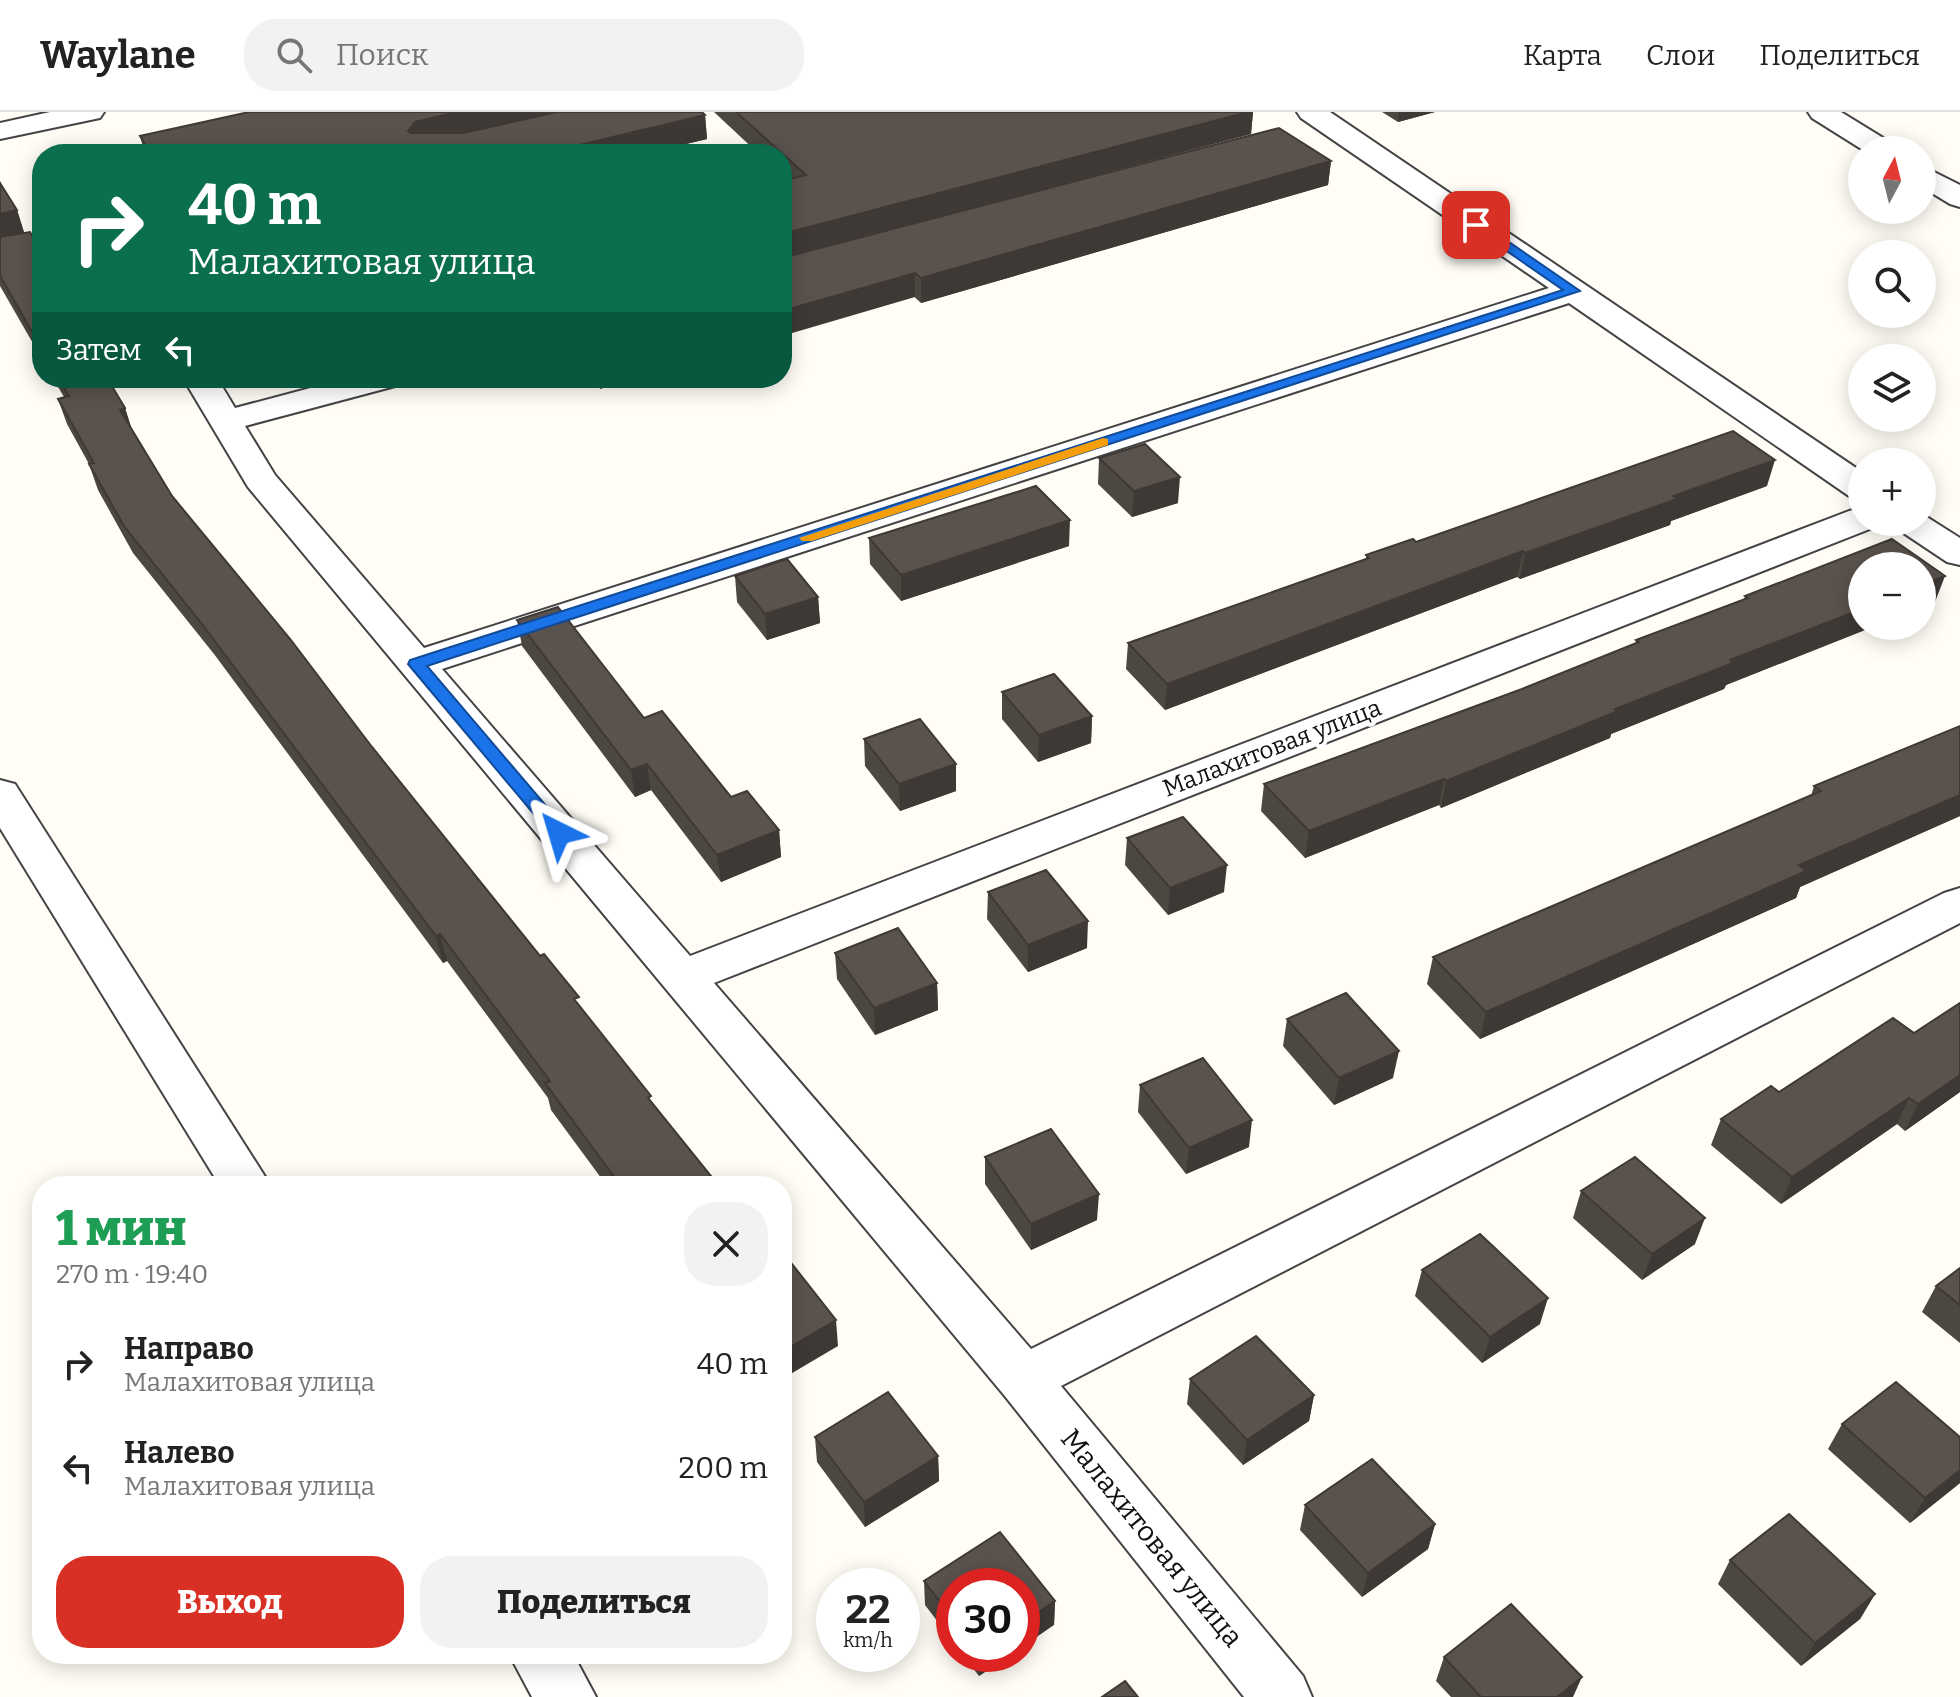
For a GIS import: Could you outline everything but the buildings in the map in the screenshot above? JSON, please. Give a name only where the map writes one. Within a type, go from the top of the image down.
[{"type":"street","points":[[0,131],[90,112]]},
{"type":"street","points":[[1822,112],[1861,136]]},
{"type":"street","points":[[1314,124],[1573,291],[1848,478]]},
{"type":"street","points":[[1936,183],[1960,198]]},
{"type":"street","points":[[0,252],[32,245]]},
{"type":"street","points":[[416,664],[1573,291]]},
{"type":"street","name":"Малахитовая улица","points":[[206,388],[260,480],[1023,1379],[1282,1697]]},
{"type":"street","points":[[225,421],[349,388]]},
{"type":"street","name":"Малахитовая улица","points":[[682,977],[1848,524]]},
{"type":"street","points":[[1933,536],[1960,554]]},
{"type":"street","points":[[0,794],[240,1176]]},
{"type":"street","points":[[1023,1379],[1960,904]]},
{"type":"street","points":[[545,1664],[566,1697]]},
{"type":"slow traffic","points":[[807,538],[1103,442]]},
{"type":"route","points":[[559,833],[416,664],[1573,291],[1476,225]]}]
